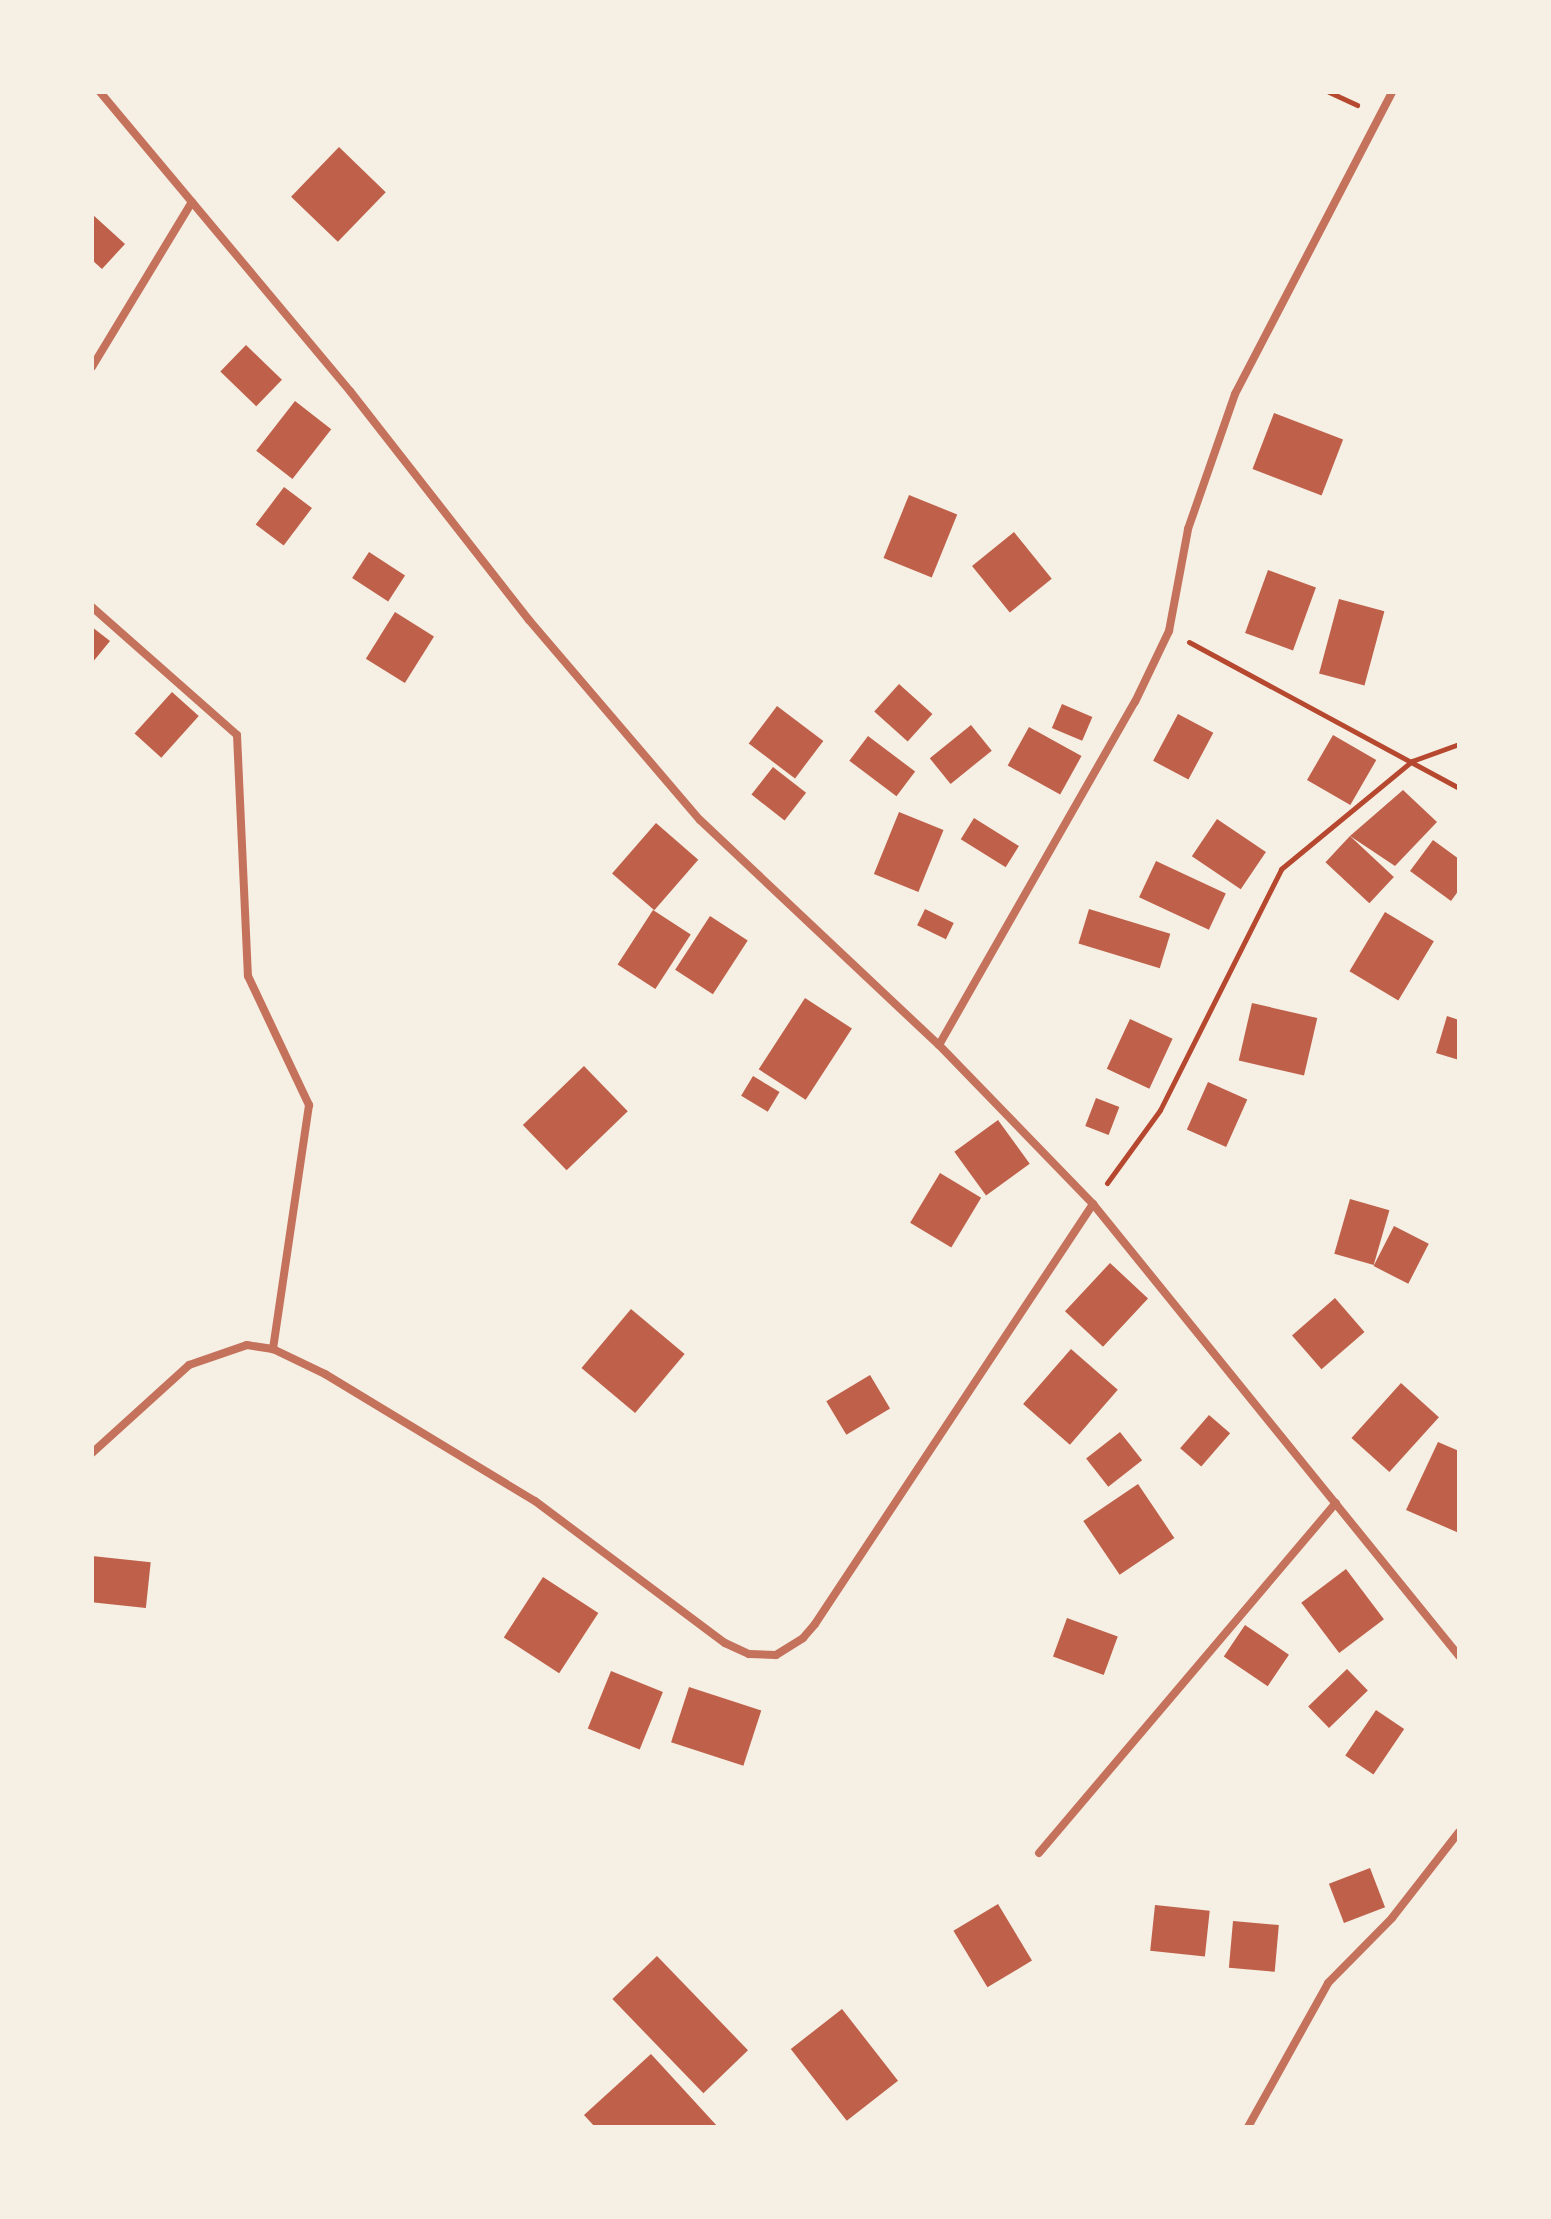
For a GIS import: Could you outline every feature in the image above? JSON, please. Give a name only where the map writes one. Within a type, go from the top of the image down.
[{"type":"street","points":[[100,92],[350,391],[529,620],[700,820],[939,1045],[1093,1204],[1459,1656]]},
{"type":"street","points":[[939,1045],[1135,702],[1169,631],[1188,529],[1235,394],[1392,92]]},
{"type":"street","points":[[92,367],[192,202]]},
{"type":"street","points":[[92,607],[237,735],[248,976],[309,1105],[273,1349]]},
{"type":"street","points":[[92,1453],[189,1365],[247,1345],[273,1349],[325,1374],[535,1501],[725,1643],[749,1654],[776,1655],[815,1624],[1093,1204]]},
{"type":"street","points":[[1039,1853],[1336,1503]]},
{"type":"street","points":[[1248,2127],[1328,1983],[1392,1918],[1459,1832]]},
{"type":"path","points":[[1169,631],[1459,788]]},
{"type":"path","points":[[1093,1204],[1160,1110],[1281,869],[1412,761],[1459,744]]},
{"type":"building","points":[[339,147],[386,192],[338,242],[291,197]]},
{"type":"building","points":[[92,214],[125,244],[102,269],[92,260]]},
{"type":"building","points":[[246,345],[282,380],[256,406],[220,372]]},
{"type":"building","points":[[295,401],[331,429],[292,479],[256,451]]},
{"type":"building","points":[[1274,413],[1343,440],[1322,496],[1252,469]]},
{"type":"building","points":[[284,487],[312,508],[284,546],[256,525]]},
{"type":"building","points":[[909,495],[957,514],[932,578],[884,558]]},
{"type":"building","points":[[1014,532],[1052,579],[1010,613],[972,566]]},
{"type":"building","points":[[369,552],[405,575],[388,601],[352,578]]},
{"type":"building","points":[[1268,570],[1316,587],[1293,650],[1245,633]]},
{"type":"building","points":[[1339,599],[1384,611],[1364,686],[1319,673]]},
{"type":"building","points":[[395,612],[434,636],[405,683],[366,659]]},
{"type":"building","points":[[92,627],[110,641],[92,663]]},
{"type":"building","points":[[899,684],[932,714],[908,742],[874,711]]},
{"type":"building","points":[[172,692],[199,716],[161,758],[135,734]]},
{"type":"building","points":[[1062,704],[1092,717],[1082,741],[1052,728]]},
{"type":"building","points":[[777,706],[823,741],[795,778],[749,744]]},
{"type":"building","points":[[1178,714],[1213,733],[1188,780],[1153,761]]},
{"type":"building","points":[[971,725],[992,751],[951,784],[930,758]]},
{"type":"building","points":[[1029,727],[1081,756],[1060,795],[1008,765]]},
{"type":"building","points":[[1333,735],[1376,760],[1350,805],[1307,780]]},
{"type":"building","points":[[868,736],[915,772],[896,796],[849,761]]},
{"type":"building","points":[[773,767],[806,793],[785,820],[751,795]]},
{"type":"building","points":[[1403,790],[1437,822],[1395,866],[1350,836]]},
{"type":"building","points":[[899,812],[944,830],[918,892],[874,874]]},
{"type":"building","points":[[974,818],[1019,846],[1006,867],[961,839]]},
{"type":"building","points":[[1217,819],[1266,852],[1241,889],[1192,856]]},
{"type":"building","points":[[656,823],[698,860],[654,910],[612,874]]},
{"type":"building","points":[[1350,836],[1394,877],[1369,903],[1325,862]]},
{"type":"building","points":[[1433,840],[1459,859],[1459,890],[1451,901],[1410,871]]},
{"type":"building","points":[[1156,861],[1226,894],[1209,930],[1139,897]]},
{"type":"building","points":[[925,909],[954,923],[946,939],[917,925]]},
{"type":"building","points":[[1089,909],[1170,934],[1160,968],[1078,943]]},
{"type":"building","points":[[653,910],[691,935],[655,989],[618,965]]},
{"type":"building","points":[[1385,912],[1434,941],[1398,1001],[1349,971]]},
{"type":"building","points":[[710,916],[748,941],[713,994],[675,970]]},
{"type":"building","points":[[805,998],[852,1028],[806,1100],[759,1069]]},
{"type":"building","points":[[1252,1003],[1317,1018],[1304,1076],[1239,1060]]},
{"type":"building","points":[[1447,1016],[1459,1020],[1459,1060],[1436,1053]]},
{"type":"building","points":[[1130,1019],[1173,1039],[1149,1089],[1107,1069]]},
{"type":"building","points":[[584,1066],[628,1111],[567,1170],[523,1125]]},
{"type":"building","points":[[753,1076],[780,1092],[768,1112],[741,1096]]},
{"type":"building","points":[[1208,1082],[1247,1099],[1226,1147],[1187,1130]]},
{"type":"building","points":[[1096,1098],[1119,1107],[1109,1135],[1085,1126]]},
{"type":"building","points":[[998,1120],[1030,1164],[986,1195],[954,1152]]},
{"type":"building","points":[[940,1173],[981,1198],[951,1247],[910,1223]]},
{"type":"building","points":[[1350,1199],[1389,1210],[1374,1265],[1334,1254]]},
{"type":"building","points":[[1394,1226],[1429,1244],[1408,1284],[1374,1266]]},
{"type":"building","points":[[1110,1263],[1148,1298],[1103,1347],[1065,1311]]},
{"type":"building","points":[[1335,1298],[1365,1332],[1322,1369],[1292,1335]]},
{"type":"building","points":[[631,1309],[685,1354],[635,1413],[582,1368]]},
{"type":"building","points":[[1071,1349],[1118,1390],[1070,1445],[1023,1404]]},
{"type":"building","points":[[870,1375],[890,1408],[846,1435],[826,1401]]},
{"type":"building","points":[[1401,1383],[1439,1417],[1389,1472],[1351,1438]]},
{"type":"building","points":[[1209,1415],[1230,1433],[1201,1467],[1180,1448]]},
{"type":"building","points":[[1120,1432],[1142,1460],[1108,1487],[1086,1458]]},
{"type":"building","points":[[1438,1442],[1459,1451],[1459,1533],[1406,1510]]},
{"type":"building","points":[[1138,1484],[1174,1538],[1120,1575],[1083,1521]]},
{"type":"building","points":[[92,1556],[151,1562],[146,1608],[92,1602]]},
{"type":"building","points":[[1346,1569],[1384,1619],[1339,1653],[1301,1603]]},
{"type":"building","points":[[543,1577],[598,1613],[559,1673],[504,1637]]},
{"type":"building","points":[[1067,1618],[1118,1636],[1104,1675],[1053,1657]]},
{"type":"building","points":[[1245,1625],[1289,1655],[1268,1686],[1224,1657]]},
{"type":"building","points":[[1347,1669],[1368,1691],[1329,1728],[1308,1707]]},
{"type":"building","points":[[611,1671],[663,1692],[640,1749],[588,1728]]},
{"type":"building","points":[[689,1687],[761,1710],[743,1766],[671,1742]]},
{"type":"building","points":[[1376,1710],[1404,1729],[1373,1775],[1345,1756]]},
{"type":"building","points":[[1370,1868],[1385,1907],[1344,1923],[1329,1884]]},
{"type":"building","points":[[998,1904],[1032,1961],[987,1987],[953,1931]]},
{"type":"building","points":[[1155,1905],[1210,1911],[1205,1956],[1150,1951]]},
{"type":"building","points":[[1233,1921],[1279,1925],[1275,1972],[1229,1968]]},
{"type":"building","points":[[657,1956],[748,2050],[703,2093],[612,1999]]},
{"type":"building","points":[[842,2009],[898,2081],[847,2121],[791,2049]]},
{"type":"building","points":[[651,2054],[718,2127],[595,2127],[584,2115]]}]
